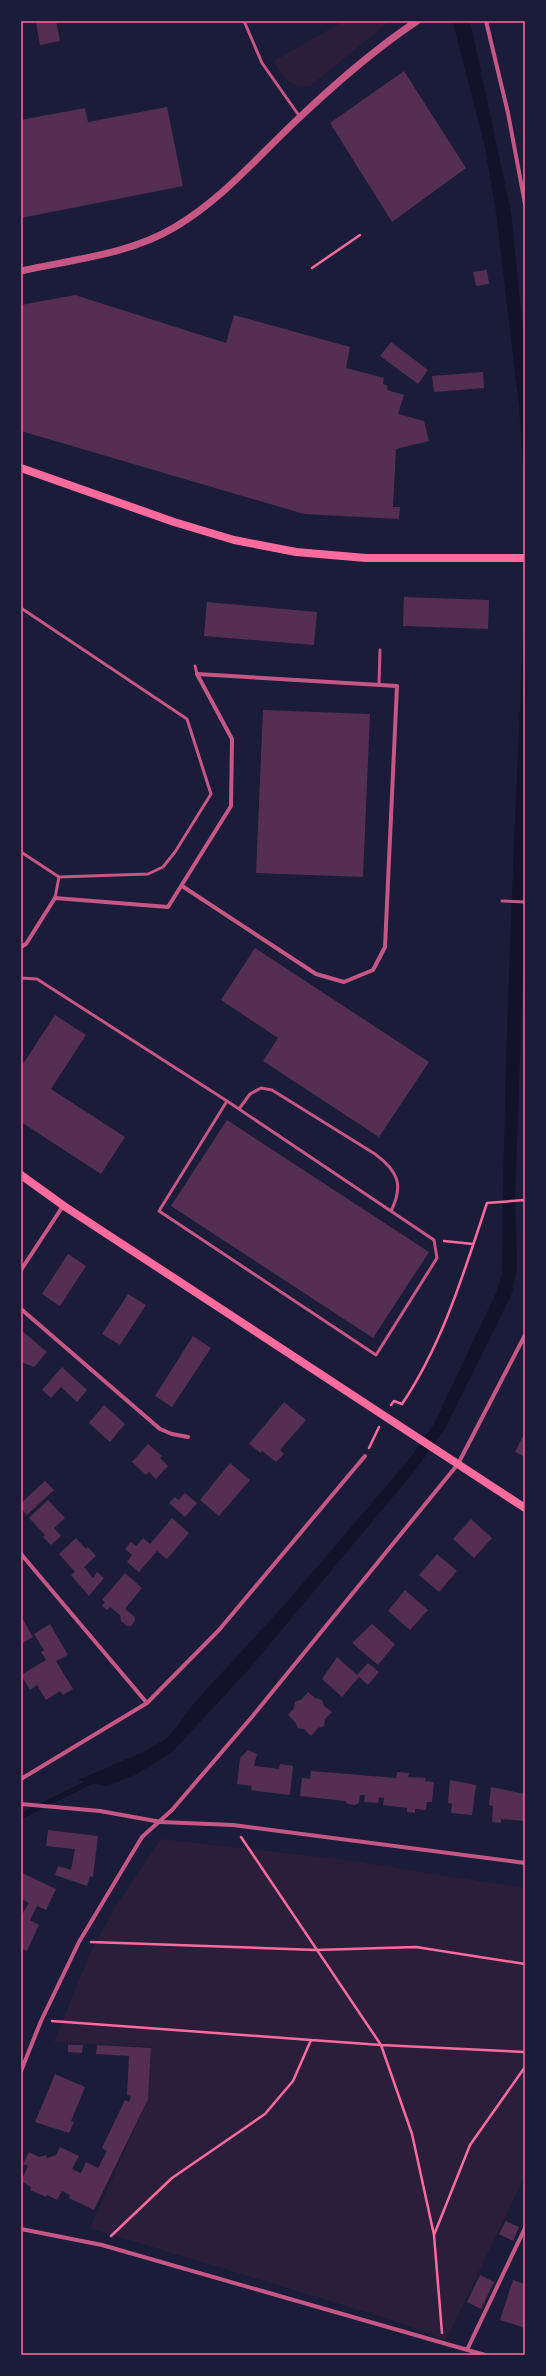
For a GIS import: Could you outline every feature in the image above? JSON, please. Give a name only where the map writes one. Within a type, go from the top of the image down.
[{"type":"main road","points":[[21,468],[182,524],[234,540],[296,552],[366,558],[521,558]]},
{"type":"main road","points":[[21,1175],[64,1206],[525,1508]]},
{"type":"street","points":[[21,271],[119,250],[175,228],[220,195],[300,117],[390,39],[417,21]]},
{"type":"street","points":[[486,21],[508,114],[525,204]]},
{"type":"street","points":[[182,886],[316,974],[344,982],[373,970],[385,946],[397,686],[197,674]]},
{"type":"street","points":[[21,947],[26,944],[55,898],[168,907],[182,886],[231,806],[232,739],[197,674]]},
{"type":"street","points":[[21,1270],[64,1206]]},
{"type":"street","points":[[21,1309],[160,1429],[172,1434],[188,1437]]},
{"type":"street","points":[[21,2071],[41,2022],[79,1942],[142,1837],[161,1822],[256,1712],[458,1464],[525,1335]]},
{"type":"street","points":[[21,1780],[147,1703],[220,1630],[365,1456]]},
{"type":"street","points":[[21,1554],[147,1703]]},
{"type":"street","points":[[21,1804],[100,1811],[161,1822],[233,1825],[525,1863]]},
{"type":"street","points":[[467,2350],[525,2228]]},
{"type":"street","points":[[21,2229],[102,2245],[485,2355]]},
{"type":"lane","points":[[244,21],[262,63],[300,117]]},
{"type":"lane","points":[[21,608],[187,720],[211,794],[163,867],[148,874],[60,877],[21,852]]},
{"type":"lane","points":[[379,686],[380,650]]},
{"type":"lane","points":[[195,666],[197,674]]},
{"type":"lane","points":[[55,898],[60,877]]},
{"type":"lane","points":[[502,901],[525,902]]},
{"type":"lane","points":[[21,978],[37,979],[227,1101],[434,1240],[436,1258],[376,1355],[159,1211],[227,1101]]},
{"type":"lane","points":[[239,1109],[250,1094],[261,1088],[272,1090],[375,1154],[387,1163],[394,1172],[398,1185],[396,1201],[391,1211]]},
{"type":"path","points":[[312,268],[360,235]]},
{"type":"path","points":[[402,1404],[414,1387],[459,1289],[487,1203],[523,1200]]},
{"type":"path","points":[[434,1240],[473,1244]]},
{"type":"path","points":[[233,1825],[381,2045],[412,2134],[434,2235],[443,2343]]},
{"type":"path","points":[[79,1942],[316,1950],[416,1946],[525,1964]]},
{"type":"path","points":[[41,2022],[60,2020],[381,2045],[525,2052]]},
{"type":"path","points":[[102,2245],[172,2178],[265,2114],[293,2081],[311,2040]]},
{"type":"path","points":[[434,2235],[470,2145],[525,2067]]},
{"type":"shaded area","points":[[344,21],[390,21],[310,86],[296,85],[284,77],[274,61]]},
{"type":"shaded area","points":[[458,21],[470,21],[511,212],[525,351],[525,492],[519,406],[496,212],[485,147],[453,23]]},
{"type":"shaded area","points":[[525,594],[525,915],[515,1197],[517,1268],[512,1293],[445,1429],[416,1469],[249,1669],[172,1752],[135,1775],[106,1786],[78,1780],[141,1753],[168,1738],[195,1702],[288,1601],[411,1457],[434,1424],[496,1293],[502,1273],[505,1103]]},
{"type":"shaded area","points":[[161,1839],[339,1859],[525,1888],[525,2176],[446,2340],[389,2319],[90,2228],[148,2099],[151,2047],[54,2042],[91,1951],[113,1911]]},
{"type":"building","points":[[36,21],[56,21],[60,41],[40,45]]},
{"type":"building","points":[[404,71],[466,168],[392,222],[330,123]]},
{"type":"building","points":[[167,107],[183,186],[21,218],[21,120],[85,108],[88,122]]},
{"type":"building","points":[[487,270],[489,284],[476,286],[473,272]]},
{"type":"building","points":[[75,295],[226,343],[234,315],[350,347],[346,368],[384,378],[383,384],[388,386],[387,390],[404,395],[398,414],[424,421],[429,441],[396,449],[393,507],[400,507],[399,519],[304,514],[21,431],[21,305]]},
{"type":"building","points":[[391,342],[428,370],[418,384],[380,356]]},
{"type":"building","points":[[483,372],[484,388],[434,392],[432,376]]},
{"type":"building","points":[[404,597],[489,600],[488,629],[403,626]]},
{"type":"building","points":[[207,602],[317,612],[314,645],[204,636]]},
{"type":"building","points":[[263,710],[370,714],[363,877],[256,873]]},
{"type":"building","points":[[255,948],[429,1062],[379,1137],[263,1061],[278,1038],[221,1000]]},
{"type":"building","points":[[55,1015],[86,1035],[51,1089],[125,1137],[101,1174],[21,1122],[21,1067]]},
{"type":"building","points":[[227,1120],[429,1252],[373,1338],[171,1206]]},
{"type":"building","points":[[68,1254],[86,1266],[60,1306],[42,1294]]},
{"type":"building","points":[[128,1294],[146,1305],[120,1345],[102,1334]]},
{"type":"building","points":[[21,1330],[47,1352],[34,1367],[21,1362]]},
{"type":"building","points":[[193,1336],[211,1348],[172,1407],[155,1396]]},
{"type":"building","points":[[62,1367],[87,1390],[77,1402],[61,1387],[51,1398],[42,1390]]},
{"type":"building","points":[[284,1402],[306,1420],[280,1450],[284,1454],[276,1462],[262,1451],[261,1453],[249,1444]]},
{"type":"building","points":[[104,1405],[125,1424],[110,1442],[89,1423]]},
{"type":"building","points":[[525,1432],[525,1457],[515,1452]]},
{"type":"building","points":[[148,1444],[162,1456],[160,1458],[168,1466],[156,1479],[149,1472],[146,1475],[132,1462]]},
{"type":"building","points":[[230,1463],[250,1480],[219,1516],[200,1500]]},
{"type":"building","points":[[45,1481],[54,1490],[27,1515],[21,1509],[21,1503]]},
{"type":"building","points":[[185,1493],[197,1503],[185,1517],[169,1503],[175,1497],[179,1500]]},
{"type":"building","points":[[48,1500],[65,1518],[54,1528],[61,1536],[51,1545],[43,1537],[45,1535],[29,1518]]},
{"type":"building","points":[[172,1518],[189,1533],[167,1559],[157,1551],[139,1572],[127,1562],[132,1555],[125,1549],[131,1542],[136,1546],[143,1538],[150,1544]]},
{"type":"building","points":[[471,1519],[492,1538],[474,1558],[453,1539]]},
{"type":"building","points":[[76,1538],[86,1549],[88,1547],[96,1556],[84,1567],[93,1578],[97,1572],[104,1578],[89,1596],[71,1575],[75,1572],[59,1554]]},
{"type":"building","points":[[437,1554],[457,1571],[439,1592],[419,1575]]},
{"type":"building","points":[[125,1573],[142,1588],[125,1609],[135,1617],[135,1621],[131,1626],[127,1626],[121,1621],[120,1615],[110,1607],[107,1610],[102,1606],[105,1602],[102,1600]]},
{"type":"building","points":[[405,1590],[428,1610],[410,1630],[388,1611]]},
{"type":"building","points":[[21,1616],[33,1637],[21,1644]]},
{"type":"building","points":[[50,1624],[68,1655],[56,1661],[73,1689],[63,1695],[60,1691],[46,1700],[37,1685],[30,1690],[21,1675],[46,1660],[41,1652],[44,1650],[34,1634]]},
{"type":"building","points":[[372,1624],[395,1644],[378,1665],[352,1643]]},
{"type":"building","points":[[337,1657],[357,1675],[368,1663],[379,1672],[368,1685],[359,1677],[342,1697],[322,1679]]},
{"type":"building","points":[[308,1692],[315,1698],[322,1700],[324,1706],[332,1712],[325,1719],[324,1726],[318,1728],[311,1736],[304,1729],[298,1728],[295,1722],[288,1715],[294,1708],[295,1702],[302,1699]]},
{"type":"building","points":[[248,1750],[257,1754],[254,1766],[279,1769],[280,1764],[293,1766],[290,1795],[251,1790],[252,1786],[237,1784],[240,1758]]},
{"type":"building","points":[[311,1771],[396,1778],[397,1772],[409,1773],[408,1777],[426,1778],[425,1781],[434,1782],[432,1802],[427,1802],[426,1810],[415,1809],[415,1813],[407,1812],[407,1808],[383,1805],[384,1798],[379,1797],[378,1803],[364,1802],[365,1795],[360,1795],[359,1803],[355,1805],[348,1804],[345,1801],[300,1796],[302,1778],[310,1779]]},
{"type":"building","points":[[450,1780],[476,1785],[472,1815],[451,1813],[452,1804],[448,1803]]},
{"type":"building","points":[[491,1787],[525,1794],[525,1821],[501,1819],[501,1823],[492,1822],[493,1806],[489,1805]]},
{"type":"building","points":[[48,1830],[98,1836],[93,1877],[90,1876],[87,1886],[55,1875],[58,1866],[71,1870],[75,1849],[46,1846]]},
{"type":"building","points":[[22,1873],[56,1889],[46,1910],[37,1906],[30,1920],[39,1925],[27,1951],[21,1948],[21,1916],[29,1903],[21,1899]]},
{"type":"building","points":[[68,2045],[83,2045],[82,2053],[68,2052]]},
{"type":"building","points":[[97,2045],[151,2048],[148,2099],[94,2210],[69,2198],[70,2195],[62,2191],[57,2200],[47,2195],[46,2197],[30,2190],[31,2187],[21,2181],[28,2166],[23,2164],[29,2152],[39,2157],[46,2155],[47,2158],[56,2155],[60,2147],[79,2156],[72,2169],[81,2173],[86,2162],[98,2168],[107,2151],[102,2148],[125,2100],[129,2102],[131,2096],[127,2095],[129,2056],[96,2054]]},
{"type":"building","points":[[55,2074],[85,2087],[71,2121],[74,2122],[69,2133],[35,2122]]},
{"type":"building","points":[[506,2221],[519,2227],[513,2241],[499,2234]]},
{"type":"building","points":[[480,2275],[494,2282],[481,2309],[467,2302]]},
{"type":"building","points":[[513,2280],[525,2284],[525,2328],[500,2320]]},
{"type":"waterway","points":[[21,1816],[96,1779]]}]
